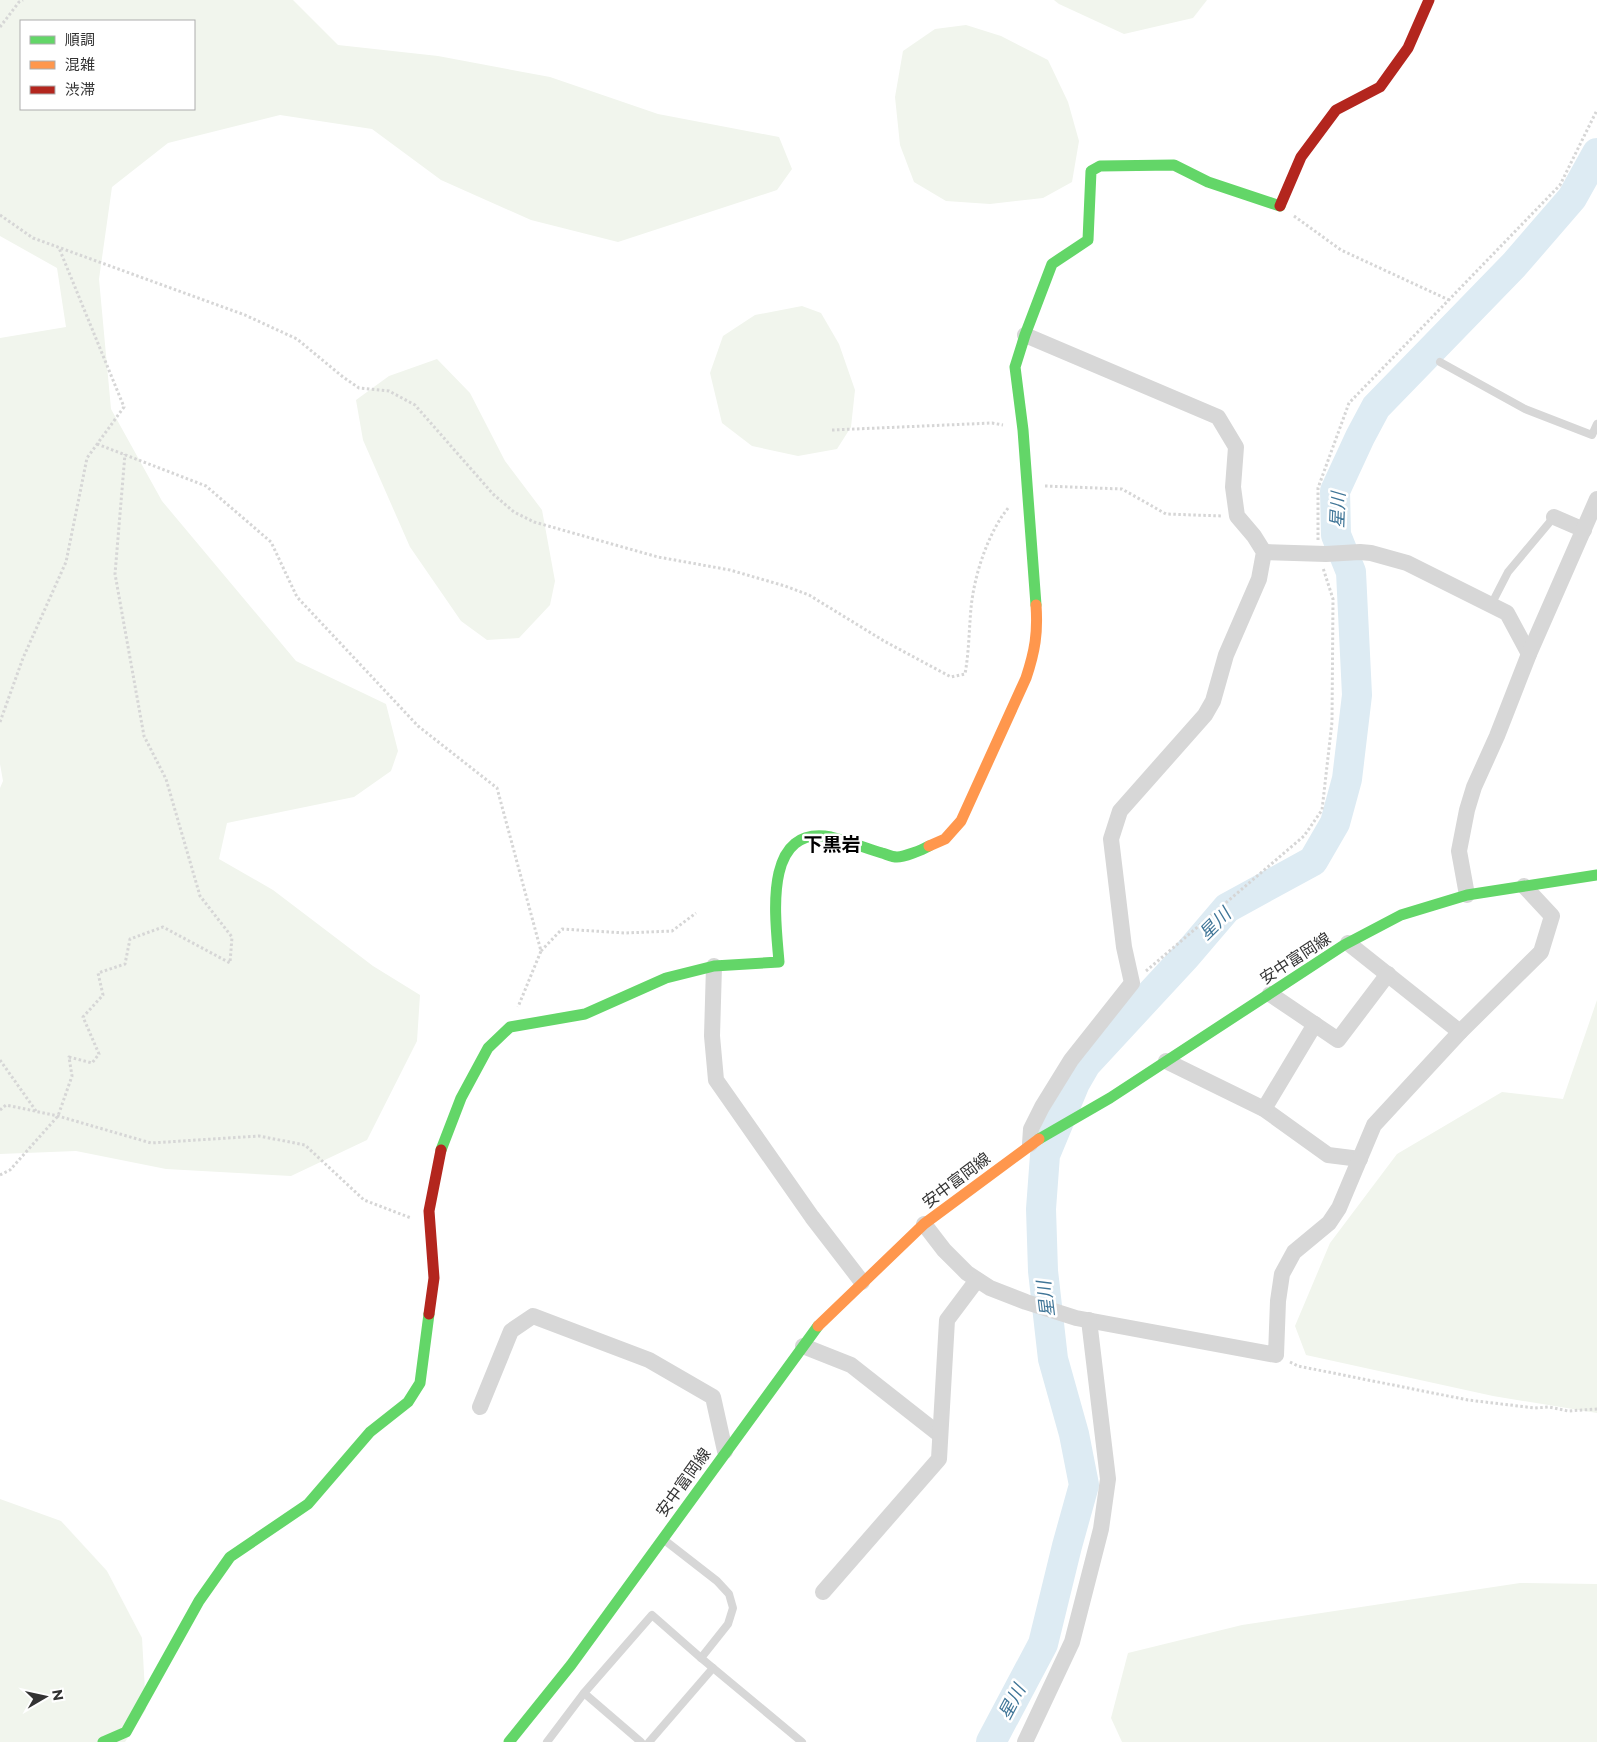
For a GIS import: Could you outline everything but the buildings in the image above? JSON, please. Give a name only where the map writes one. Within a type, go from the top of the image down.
[{"type":"street","points":[[103,1742],[126,1732],[199,1601],[230,1557],[308,1504],[370,1432],[408,1402],[420,1383],[434,1278],[429,1211],[440,1152],[460,1098],[488,1048],[510,1027],[585,1014],[666,978],[714,966],[779,962],[776,884],[779,866],[785,854],[801,839],[820,836],[829,837],[897,856],[924,849],[945,839],[961,821],[1026,678],[1034,655],[1037,625],[1023,430],[1015,367],[1052,264],[1088,240],[1091,171],[1100,166],[1174,165],[1208,182],[1280,206],[1301,157],[1336,110],[1380,87],[1408,48],[1429,0]]},
{"type":"street","points":[[1025,335],[1218,417],[1236,447],[1233,487],[1237,516],[1254,536],[1264,552],[1259,579],[1226,655],[1213,701],[1205,715],[1120,811],[1111,839],[1124,947],[1132,983],[1071,1060],[1042,1107],[1031,1129],[1033,1142]]},
{"type":"street","points":[[1467,895],[1459,851],[1467,810],[1474,787],[1597,499]]},
{"type":"street","points":[[1554,517],[1584,530]]},
{"type":"street","points":[[1264,552],[1326,554],[1360,552],[1371,553],[1407,563],[1507,613],[1530,654]]},
{"type":"street","name":"安中富岡線","points":[[509,1742],[571,1665],[819,1324],[924,1224],[1033,1142],[1110,1098],[1348,943],[1402,915],[1467,895],[1597,875]]},
{"type":"street","points":[[924,1224],[944,1250],[967,1273],[990,1288],[1026,1302],[1083,1319],[1276,1355],[1278,1302],[1282,1274],[1294,1252],[1329,1223],[1339,1208],[1374,1125],[1460,1032],[1541,952],[1552,916],[1524,886]]},
{"type":"street","points":[[1348,943],[1460,1032]]},
{"type":"street","points":[[714,966],[712,1036],[716,1080],[812,1217],[862,1282]]},
{"type":"street","points":[[1270,994],[1338,1040],[1388,974]]},
{"type":"street","points":[[1264,1109],[1315,1024]]},
{"type":"street","points":[[1166,1061],[1264,1109],[1328,1155],[1360,1159]]},
{"type":"street","points":[[822,1592],[939,1460],[947,1320],[977,1280]]},
{"type":"street","points":[[480,1406],[511,1331],[533,1316],[649,1360],[713,1396],[725,1451]]},
{"type":"street","points":[[1025,1742],[1072,1642],[1101,1529],[1108,1480],[1083,1319]]},
{"type":"street","points":[[802,1346],[851,1365],[940,1435]]},
{"type":"lane","points":[[1440,362],[1525,409],[1592,436],[1597,424]]},
{"type":"lane","points":[[1491,605],[1508,572],[1554,517]]},
{"type":"lane","points":[[662,1538],[717,1581],[729,1594],[733,1608],[728,1624],[701,1658]]},
{"type":"lane","points":[[547,1742],[584,1694],[652,1615],[802,1742]]},
{"type":"lane","points":[[649,1742],[713,1668]]},
{"type":"lane","points":[[584,1694],[641,1742]]},
{"type":"path","points":[[0,27],[19,2],[23,0]]},
{"type":"path","points":[[1280,206],[1341,250],[1449,300]]},
{"type":"path","points":[[0,215],[33,238],[253,319],[297,339],[359,388],[389,391],[415,405],[493,494],[514,512],[534,522],[658,557],[730,570],[785,586],[809,595],[884,641],[951,677],[965,674],[972,606],[984,549],[1002,515],[1027,486],[1122,489],[1166,514],[1237,516]]},
{"type":"path","points":[[0,722],[23,658],[66,562],[87,458],[124,407],[59,247]]},
{"type":"path","points":[[832,430],[992,423],[1023,430]]},
{"type":"path","points":[[97,444],[206,486],[271,542],[297,597],[418,726],[497,788],[541,951]]},
{"type":"path","points":[[0,1175],[10,1170],[58,1116],[72,1076],[69,1056],[92,1063],[99,1054],[83,1017],[103,994],[98,973],[125,964],[130,939],[163,927],[230,963],[232,938],[200,896],[166,779],[144,736],[115,574],[124,454]]},
{"type":"path","points":[[510,1027],[541,951],[562,929],[625,933],[672,931],[696,913]]},
{"type":"path","points":[[0,1060],[36,1111]]},
{"type":"path","points":[[0,1110],[6,1105],[36,1111],[150,1144],[259,1136],[305,1145],[364,1200],[430,1226]]},
{"type":"path","points":[[1276,1355],[1298,1366],[1468,1400],[1535,1408],[1549,1407],[1568,1411],[1597,1409]]},
{"type":"shaded area","points":[[0,0],[293,0],[338,45],[438,56],[550,77],[658,114],[779,137],[792,169],[777,190],[618,242],[531,220],[441,180],[372,129],[280,115],[168,143],[112,187],[99,279],[111,409],[162,501],[296,661],[386,704],[398,751],[391,771],[354,797],[227,823],[219,859],[273,890],[373,966],[420,995],[417,1041],[367,1140],[291,1176],[166,1169],[76,1151],[0,1154],[0,788],[3,781],[0,764],[0,338],[66,327],[57,268],[0,236]]},
{"type":"shaded area","points":[[1054,0],[1207,0],[1193,18],[1124,34]]},
{"type":"shaded area","points":[[966,25],[1001,36],[1048,60],[1068,102],[1079,141],[1072,182],[1043,198],[990,204],[946,201],[914,182],[900,145],[895,97],[903,51],[935,29]]},
{"type":"shaded area","points":[[802,306],[821,313],[839,344],[855,390],[851,427],[837,449],[798,456],[752,446],[722,423],[710,373],[723,336],[755,315]]},
{"type":"shaded area","points":[[437,359],[470,393],[505,461],[542,510],[555,581],[550,605],[519,638],[487,640],[461,621],[410,547],[363,440],[356,400],[389,376]]},
{"type":"shaded area","points":[[1597,1000],[1597,1413],[1493,1396],[1306,1355],[1295,1326],[1330,1243],[1397,1154],[1502,1092],[1563,1099]]},
{"type":"shaded area","points":[[0,1499],[61,1521],[107,1571],[142,1638],[146,1709],[125,1742],[0,1742]]},
{"type":"shaded area","points":[[1520,1583],[1597,1584],[1597,1742],[1122,1742],[1111,1718],[1128,1653],[1242,1625]]},
{"type":"waterway","name":"星川","points":[[991,1742],[1043,1644],[1084,1485],[1074,1434],[1053,1359],[1043,1271],[1041,1209],[1045,1155],[1075,1083],[1086,1064],[1186,956],[1227,908],[1313,861],[1335,823],[1347,779],[1357,695],[1351,572],[1336,535],[1335,491],[1376,407],[1514,265],[1572,198],[1597,153]]},
{"type":"traffic: fast","points":[[1036,605],[1023,430],[1015,367],[1052,264],[1088,240],[1091,171],[1100,166],[1174,165],[1208,182],[1280,206]]},
{"type":"traffic: fast","points":[[441,1150],[461,1098],[488,1048],[510,1027],[585,1014],[666,978],[714,966],[779,962],[776,924],[778,880],[783,860],[793,845],[809,837],[831,837],[897,857],[929,846]]},
{"type":"traffic: fast","points":[[1039,1139],[1110,1098],[1344,945],[1401,915],[1467,895],[1597,875]]},
{"type":"traffic: fast","points":[[103,1742],[126,1732],[199,1601],[230,1557],[308,1504],[370,1432],[408,1402],[420,1383],[429,1314]]},
{"type":"traffic: fast","points":[[509,1742],[571,1665],[818,1326]]},
{"type":"traffic: slow","points":[[929,846],[945,839],[961,821],[1026,678],[1035,642],[1037,624],[1036,605]]},
{"type":"traffic: slow","points":[[818,1326],[924,1224],[1039,1139]]},
{"type":"traffic: jam","points":[[1280,206],[1301,157],[1336,110],[1380,87],[1408,48],[1429,0]]},
{"type":"traffic: jam","points":[[429,1314],[434,1278],[429,1211],[441,1150]]},
{"type":"district","name":"下黒岩","points":[[832,844]]}]
